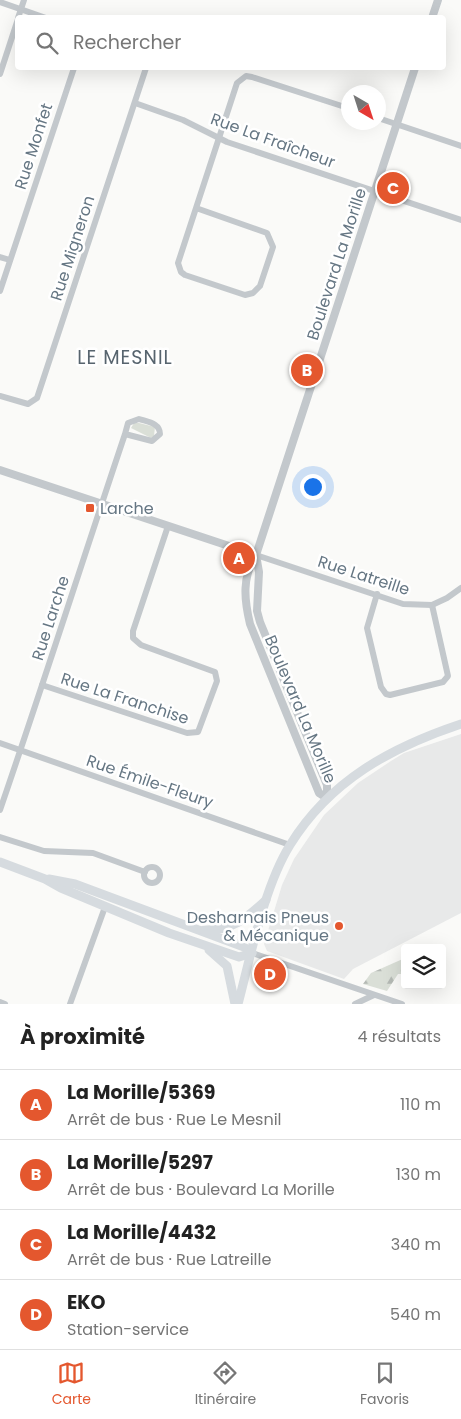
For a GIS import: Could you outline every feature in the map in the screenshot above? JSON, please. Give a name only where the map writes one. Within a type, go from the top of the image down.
[{"type":"main road","points":[[236,1004],[267,899],[290,845],[327,798],[366,767],[389,752],[409,742],[461,724]]},
{"type":"main road","points":[[0,862],[45,879],[105,907],[198,943],[239,957],[252,953]]},
{"type":"main road","points":[[45,879],[75,884],[244,947],[252,953]]},
{"type":"main road","points":[[196,930],[218,930],[230,927],[251,915],[267,899]]},
{"type":"main road","points":[[198,943],[218,956],[227,966],[236,1004]]},
{"type":"street","points":[[19,15],[24,0]]},
{"type":"street","points":[[433,15],[438,0]]},
{"type":"street","points":[[0,2],[38,15]]},
{"type":"street","points":[[0,74],[15,27]]},
{"type":"street","name":"Rue Monfet","points":[[0,291],[73,70]]},
{"type":"street","name":"Rue Migneron","points":[[0,396],[28,404],[37,398],[145,70]]},
{"type":"street","name":"Boulevard La Morille","points":[[327,798],[319,793],[250,624],[245,597],[248,568],[256,555],[414,70]]},
{"type":"street","points":[[196,208],[267,233],[273,247],[256,291],[245,295],[181,272],[178,263],[218,138],[237,83],[246,76],[341,106]]},
{"type":"street","name":"Rue La Fraîcheur","points":[[135,103],[183,120],[218,138],[375,190]]},
{"type":"street","points":[[386,121],[461,146]]},
{"type":"street","points":[[375,190],[461,220]]},
{"type":"street","points":[[0,257],[10,260]]},
{"type":"street","name":"Rue Larche","points":[[0,810],[128,423],[139,419],[158,425],[160,429],[160,434],[152,441],[125,434]]},
{"type":"street","points":[[0,470],[256,555]]},
{"type":"street","name":"Rue La Franchise","points":[[42,685],[187,733],[198,732],[216,681],[215,672],[140,645],[133,638],[132,631],[168,526]]},
{"type":"street","name":"Boulevard La Morille","points":[[256,555],[259,572],[256,599],[258,616],[326,785],[327,798]]},
{"type":"street","name":"Rue Latreille","points":[[256,555],[377,594],[402,604],[432,605],[448,598],[461,588]]},
{"type":"street","points":[[377,594],[367,628],[381,687],[386,694],[390,695],[443,682],[448,676],[432,605]]},
{"type":"street","name":"Rue Émile-Fleury","points":[[0,743],[290,845]]},
{"type":"street","points":[[0,837],[44,851],[93,853],[145,872]]},
{"type":"street","points":[[70,1004],[105,907]]},
{"type":"street","points":[[252,953],[402,1004]]},
{"type":"street","points":[[355,1004],[374,995]]},
{"type":"street","points":[[0,1002],[5,1004]]},
{"type":"shaded area","points":[[461,734],[461,913],[353,969],[344,979],[267,951],[264,944],[282,885],[294,859],[324,815],[358,783],[404,753]]},
{"type":"green space","points":[[134,423],[155,427],[154,436],[151,438],[131,428]]},
{"type":"green space","points":[[401,960],[401,974],[398,974],[387,991],[363,984],[371,973]]},
{"type":"place","name":"La Morille/4432","points":[[393,188]]},
{"type":"place","name":"La Morille/5297","points":[[307,370]]},
{"type":"place","name":"Larche","points":[[90,508]]},
{"type":"place","name":"La Morille/5369","points":[[239,558]]},
{"type":"place","name":"Desharnais Pneus & Mécanique","points":[[339,926]]},
{"type":"place","name":"EKO","points":[[270,974]]},
{"type":"district","name":"LE MESNIL","points":[[125,357]]}]
